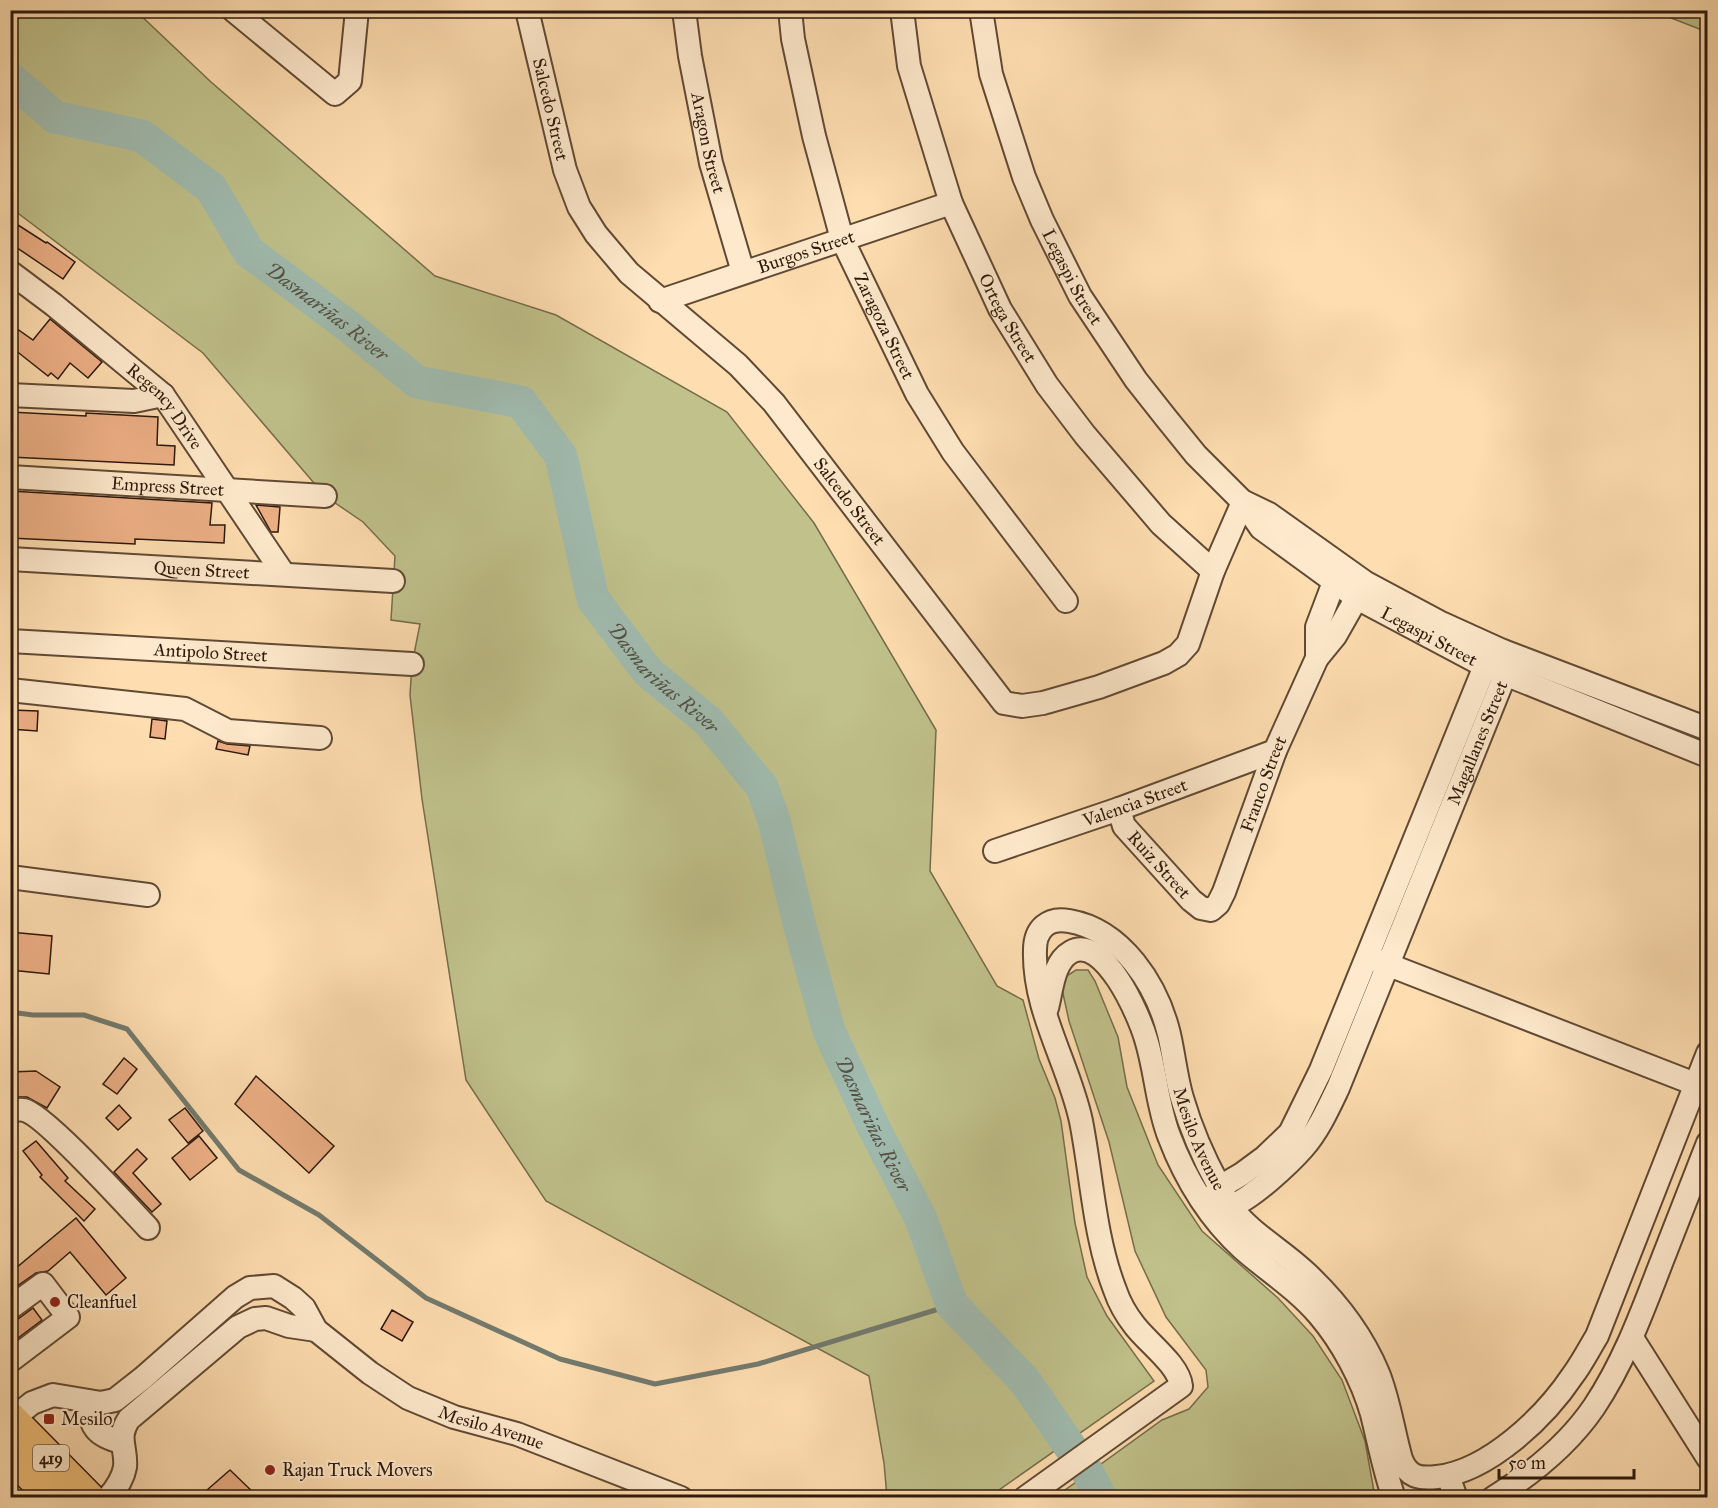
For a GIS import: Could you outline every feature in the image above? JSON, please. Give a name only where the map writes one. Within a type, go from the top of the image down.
[{"type":"main road","name":"419","points":[[11,1419],[90,1497]]},
{"type":"main road","name":"419","points":[[10,1456],[53,1497]]},
{"type":"street","points":[[233,10],[335,94],[350,81],[357,10]]},
{"type":"street","name":"Salcedo Street","points":[[527,10],[565,170],[579,207],[596,234],[629,273],[738,365],[774,403],[1004,703],[1022,706],[1043,703],[1100,687],[1164,663],[1178,655],[1188,644],[1213,571],[1243,502]]},
{"type":"street","name":"Aragon Street","points":[[684,10],[690,56],[711,163],[743,272]]},
{"type":"street","name":"Zaragoza Street","points":[[790,10],[793,39],[814,136],[842,238],[917,394],[959,460],[1066,601]]},
{"type":"street","name":"Ortega Street","points":[[902,10],[909,66],[951,203],[1000,309],[1047,385],[1085,435],[1145,507],[1213,571]]},
{"type":"street","name":"Legaspi Street","points":[[981,10],[991,74],[1006,127],[1042,220],[1075,287],[1136,380],[1196,455],[1243,502],[1261,528],[1495,670],[1707,756]]},
{"type":"street","name":"Burgos Street","points":[[660,300],[951,203]]},
{"type":"street","name":"Regency Drive","points":[[10,272],[54,304],[163,395],[282,573]]},
{"type":"street","points":[[10,379],[10,393],[134,402],[163,395]]},
{"type":"street","name":"Empress Street","points":[[10,477],[325,495]]},
{"type":"street","name":"Queen Street","points":[[10,559],[393,581]]},
{"type":"street","name":"Franco Street","points":[[1317,658],[1317,627],[1339,575]]},
{"type":"street","name":"Legaspi Street","points":[[1361,590],[1503,651],[1707,729]]},
{"type":"street","name":"Franco Street","points":[[1211,910],[1218,904],[1224,892],[1275,751],[1317,658],[1335,636],[1361,590]]},
{"type":"street","name":"Antipolo Street","points":[[10,640],[412,664]]},
{"type":"street","name":"Magallanes Street","points":[[1225,1197],[1242,1174],[1265,1157],[1290,1132],[1321,1070],[1366,957],[1503,651]]},
{"type":"street","name":"Magallanes Street","points":[[1206,1206],[1225,1197],[1253,1192],[1303,1148],[1323,1119],[1388,965],[1495,670]]},
{"type":"street","points":[[10,690],[185,709],[228,731],[320,738]]},
{"type":"street","name":"Valencia Street","points":[[995,851],[1119,809],[1275,751]]},
{"type":"street","name":"Ruiz Street","points":[[1119,809],[1124,826],[1191,900],[1201,908],[1211,910]]},
{"type":"street","points":[[10,877],[148,895]]},
{"type":"street","name":"Mesilo Avenue","points":[[1025,1497],[1181,1386],[1177,1372],[1135,1326],[1115,1292],[1104,1255],[1080,1118],[1045,1015],[1034,949],[1037,935],[1045,924],[1065,920],[1085,924],[1104,934],[1125,951],[1142,974],[1158,1004],[1168,1031],[1180,1095],[1191,1126],[1202,1155],[1225,1197],[1259,1235],[1305,1272],[1334,1302],[1359,1335],[1378,1375],[1401,1460],[1401,1497]]},
{"type":"street","name":"Mesilo Avenue","points":[[1045,1015],[1059,962],[1066,954],[1086,948],[1108,965],[1137,1015],[1146,1039],[1158,1100],[1181,1166],[1206,1206],[1224,1229],[1243,1249],[1319,1315],[1341,1347],[1357,1376],[1371,1413],[1383,1466],[1394,1497]]},
{"type":"street","points":[[1366,957],[1701,1087]]},
{"type":"street","points":[[1401,1460],[1407,1472],[1413,1476],[1431,1478],[1448,1476],[1470,1468],[1514,1438],[1553,1401],[1573,1375],[1597,1336],[1701,1087],[1707,1053]]},
{"type":"street","points":[[10,1110],[26,1110],[44,1124],[93,1170],[148,1228]]},
{"type":"street","points":[[1492,1497],[1534,1469],[1574,1432],[1594,1406],[1632,1338],[1707,1143]]},
{"type":"street","points":[[10,1308],[43,1284],[68,1317],[10,1361]]},
{"type":"street","name":"Mesilo Avenue","points":[[108,1497],[118,1486],[125,1468],[123,1427],[149,1387],[235,1297],[250,1288],[274,1286],[304,1308],[316,1330],[370,1373],[408,1398],[454,1417],[517,1434],[681,1497]]},
{"type":"street","name":"Mesilo Avenue","points":[[11,1419],[32,1403],[53,1395],[101,1403],[149,1387],[238,1327],[255,1319],[267,1318],[289,1326],[316,1330]]},
{"type":"street","points":[[1632,1338],[1707,1458]]},
{"type":"street","points":[[86,1402],[89,1417],[97,1432],[109,1439],[122,1442]]},
{"type":"street","points":[[1448,1476],[1456,1497]]},
{"type":"green space","points":[[10,11],[136,11],[211,82],[435,276],[556,315],[727,412],[814,523],[936,730],[930,871],[997,986],[1023,1000],[1039,1059],[1055,1098],[1061,1121],[1075,1223],[1087,1277],[1107,1316],[1154,1381],[989,1497],[887,1497],[884,1463],[869,1376],[546,1201],[466,1080],[422,799],[410,695],[412,664],[420,624],[391,620],[395,556],[363,522],[325,496],[203,353],[11,208]]},
{"type":"green space","points":[[1653,11],[1707,11],[1707,32]]},
{"type":"green space","points":[[1076,970],[1088,970],[1095,981],[1118,1037],[1127,1087],[1158,1165],[1202,1231],[1278,1298],[1313,1336],[1342,1380],[1365,1441],[1375,1497],[1054,1498],[1162,1420],[1189,1409],[1208,1387],[1206,1370],[1166,1317],[1135,1251],[1109,1142],[1069,1021],[1062,989],[1065,977]]},
{"type":"building","points":[[18,225],[75,262],[63,279],[10,243],[10,237]]},
{"type":"building","points":[[50,319],[102,362],[88,378],[70,363],[58,379],[51,373],[48,376],[10,346],[10,324],[33,340]]},
{"type":"building","points":[[10,412],[158,417],[157,445],[175,446],[174,465],[10,457]]},
{"type":"building","points":[[10,491],[212,503],[210,525],[225,525],[224,543],[135,539],[135,544],[10,538]]},
{"type":"building","points":[[256,505],[280,507],[278,532],[271,532]]},
{"type":"building","points":[[11,710],[38,711],[37,731],[10,729]]},
{"type":"building","points":[[152,719],[167,721],[165,739],[150,737]]},
{"type":"building","points":[[218,741],[250,746],[248,755],[216,749]]},
{"type":"building","points":[[10,932],[52,936],[49,974],[10,970]]},
{"type":"building","points":[[124,1058],[137,1069],[117,1094],[103,1084]]},
{"type":"building","points":[[36,1071],[60,1087],[47,1108],[27,1097],[10,1097],[10,1072]]},
{"type":"building","points":[[256,1076],[334,1146],[309,1173],[235,1104]]},
{"type":"building","points":[[119,1105],[131,1118],[118,1130],[106,1118]]},
{"type":"building","points":[[185,1108],[203,1131],[188,1143],[169,1120]]},
{"type":"building","points":[[199,1136],[217,1158],[190,1180],[172,1158]]},
{"type":"building","points":[[36,1141],[68,1178],[65,1181],[95,1209],[84,1221],[40,1177],[42,1175],[23,1151]]},
{"type":"building","points":[[137,1149],[147,1159],[133,1173],[161,1204],[152,1212],[114,1172]]},
{"type":"building","points":[[76,1218],[126,1278],[106,1295],[70,1252],[48,1271],[36,1273],[10,1291],[10,1273]]},
{"type":"building","points":[[33,1308],[42,1320],[10,1344],[10,1321],[18,1319]]},
{"type":"building","points":[[392,1310],[413,1322],[402,1341],[381,1329]]},
{"type":"building","points":[[230,1470],[258,1497],[199,1497]]},
{"type":"waterway","name":"Dasmariñas River","points":[[10,78],[55,117],[142,136],[211,188],[249,252],[348,326],[417,382],[521,402],[561,456],[593,599],[648,672],[708,721],[762,787],[774,820],[800,927],[829,1031],[874,1128],[921,1219],[952,1305],[1025,1381],[1088,1473],[1101,1498]]},
{"type":"waterway","points":[[10,1012],[33,1015],[84,1015],[127,1029],[239,1170],[319,1215],[426,1298],[560,1359],[655,1384],[758,1364],[952,1305]]},
{"type":"place","name":"Cleanfuel","points":[[55,1302]]},
{"type":"place","name":"Mesilo","points":[[49,1419]]},
{"type":"place","name":"Rajan Truck Movers","points":[[270,1470]]}]
